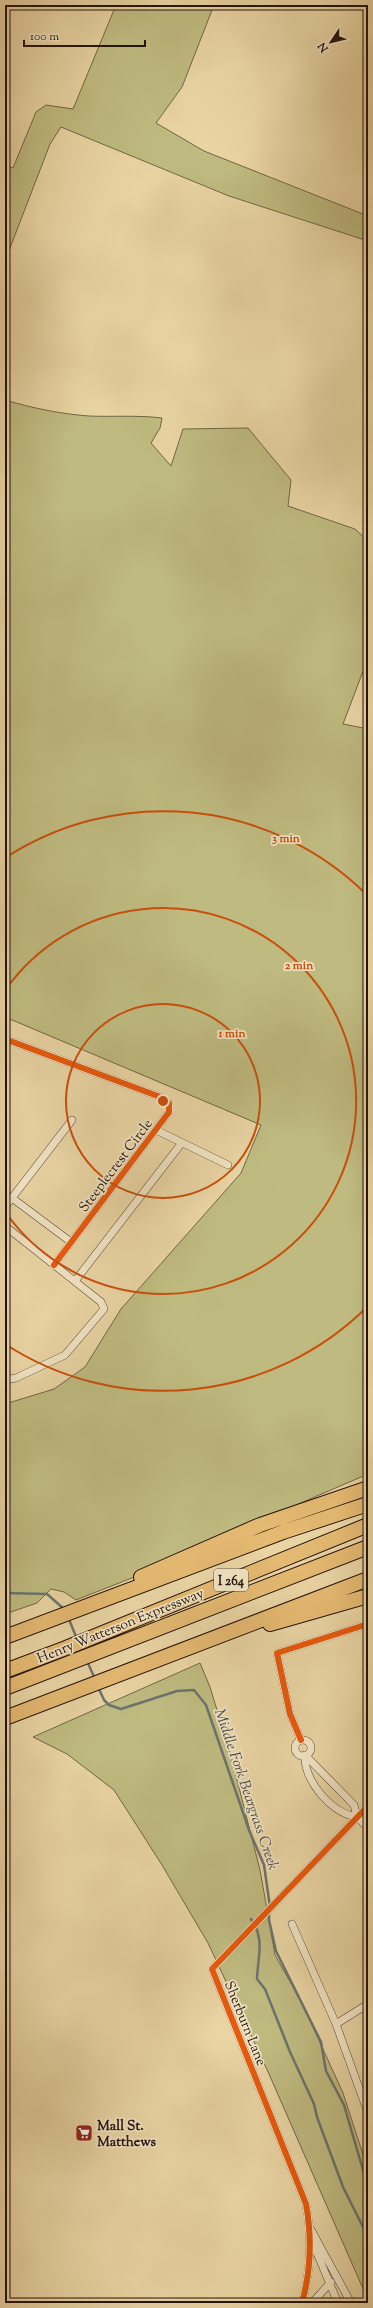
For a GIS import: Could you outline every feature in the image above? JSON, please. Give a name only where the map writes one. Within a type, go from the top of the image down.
[{"type":"highway","points":[[335,1500],[368,1479]]},
{"type":"highway","points":[[5,1637],[53,1620],[260,1525],[368,1488]]},
{"type":"highway","points":[[81,1607],[283,1532],[368,1504]]},
{"type":"highway","name":"Henry Watterson Expressway","points":[[5,1671],[94,1637],[368,1525]]},
{"type":"highway","name":"Henry Watterson Expressway","points":[[5,1688],[368,1547]]},
{"type":"highway","points":[[5,1718],[368,1579]]},
{"type":"highway","points":[[204,1641],[307,1614],[368,1596]]},
{"type":"street","name":"Steeplecrest Circle","points":[[5,1039],[162,1098],[169,1103],[169,1112],[54,1265]]},
{"type":"street","points":[[5,1207],[72,1120]]},
{"type":"street","points":[[156,1130],[181,1144],[228,1166]]},
{"type":"street","points":[[75,1281],[181,1144]]},
{"type":"street","points":[[12,1198],[71,1242]]},
{"type":"street","points":[[5,1226],[101,1302],[104,1310],[65,1355],[16,1378],[5,1380]]},
{"type":"street","points":[[301,1740],[290,1714],[277,1653],[368,1624]]},
{"type":"street","points":[[301,1740],[296,1744],[296,1750],[300,1754],[305,1755],[354,1805],[357,1817],[368,1828]]},
{"type":"street","points":[[301,1740],[306,1741],[310,1745],[310,1751],[305,1755]]},
{"type":"street","points":[[305,1755],[306,1769],[312,1784],[318,1792],[346,1816],[357,1817]]},
{"type":"street","name":"Sherburn Lane","points":[[338,2303],[329,2285],[310,2231],[306,2204],[212,1969],[278,1898],[368,1806]]},
{"type":"street","points":[[292,1924],[336,2024],[368,2114]]},
{"type":"street","points":[[336,2024],[368,2004]]},
{"type":"street","name":"Sherburn Lane","points":[[310,2231],[351,2303]]},
{"type":"street","name":"Sherburn Lane","points":[[302,2303],[308,2274],[310,2231]]},
{"type":"street","points":[[312,2303],[336,2276]]},
{"type":"shaded area","points":[[116,5],[214,5],[182,87],[156,123],[204,151],[368,216],[368,241],[229,196],[61,127],[50,144],[5,261],[5,165],[13,168],[36,112],[46,105],[73,109]]},
{"type":"shaded area","points":[[5,400],[26,406],[68,414],[162,418],[160,428],[151,443],[171,466],[183,429],[248,428],[291,480],[288,506],[355,529],[368,541],[368,658],[343,724],[368,729],[368,1474],[187,1552],[142,1574],[76,1600],[64,1592],[51,1589],[37,1603],[5,1614],[5,1404],[54,1389],[85,1367],[121,1309],[241,1173],[261,1125],[5,1017]]},
{"type":"shaded area","points":[[200,1663],[210,1687],[231,1756],[260,1870],[275,1955],[302,2003],[343,2093],[368,2170],[368,2300],[269,2074],[208,1943],[162,1865],[114,1790],[67,1754],[33,1737]]},
{"type":"waterway","name":"Middle Fork Beargrass Creek","points":[[5,1593],[47,1594],[64,1609]]},
{"type":"waterway","name":"Middle Fork Beargrass Creek","points":[[68,1617],[77,1639]]},
{"type":"waterway","name":"Middle Fork Beargrass Creek","points":[[87,1661],[95,1679]]},
{"type":"waterway","name":"Middle Fork Beargrass Creek","points":[[98,1687],[104,1700],[109,1705],[121,1709],[177,1691],[194,1690],[206,1705],[249,1830],[264,1865],[270,1907]]},
{"type":"waterway","name":"Middle Fork Beargrass Creek","points":[[269,1912],[269,1920],[276,1951],[321,2042],[326,2071],[344,2105],[368,2187]]},
{"type":"waterway","points":[[251,1919],[258,1933],[260,1948],[257,1979],[265,1989],[290,2052],[314,2104],[317,2117],[343,2187],[368,2237]]},
{"type":"cycle path","points":[[5,1039],[163,1098],[169,1103],[169,1112],[54,1265]]},
{"type":"cycle path","points":[[301,1740],[290,1714],[277,1653],[368,1624]]},
{"type":"cycle path","points":[[302,2303],[310,2254],[306,2204],[212,1969],[368,1806]]},
{"type":"place","name":"Mall St. Matthews","points":[[84,2133]]}]
